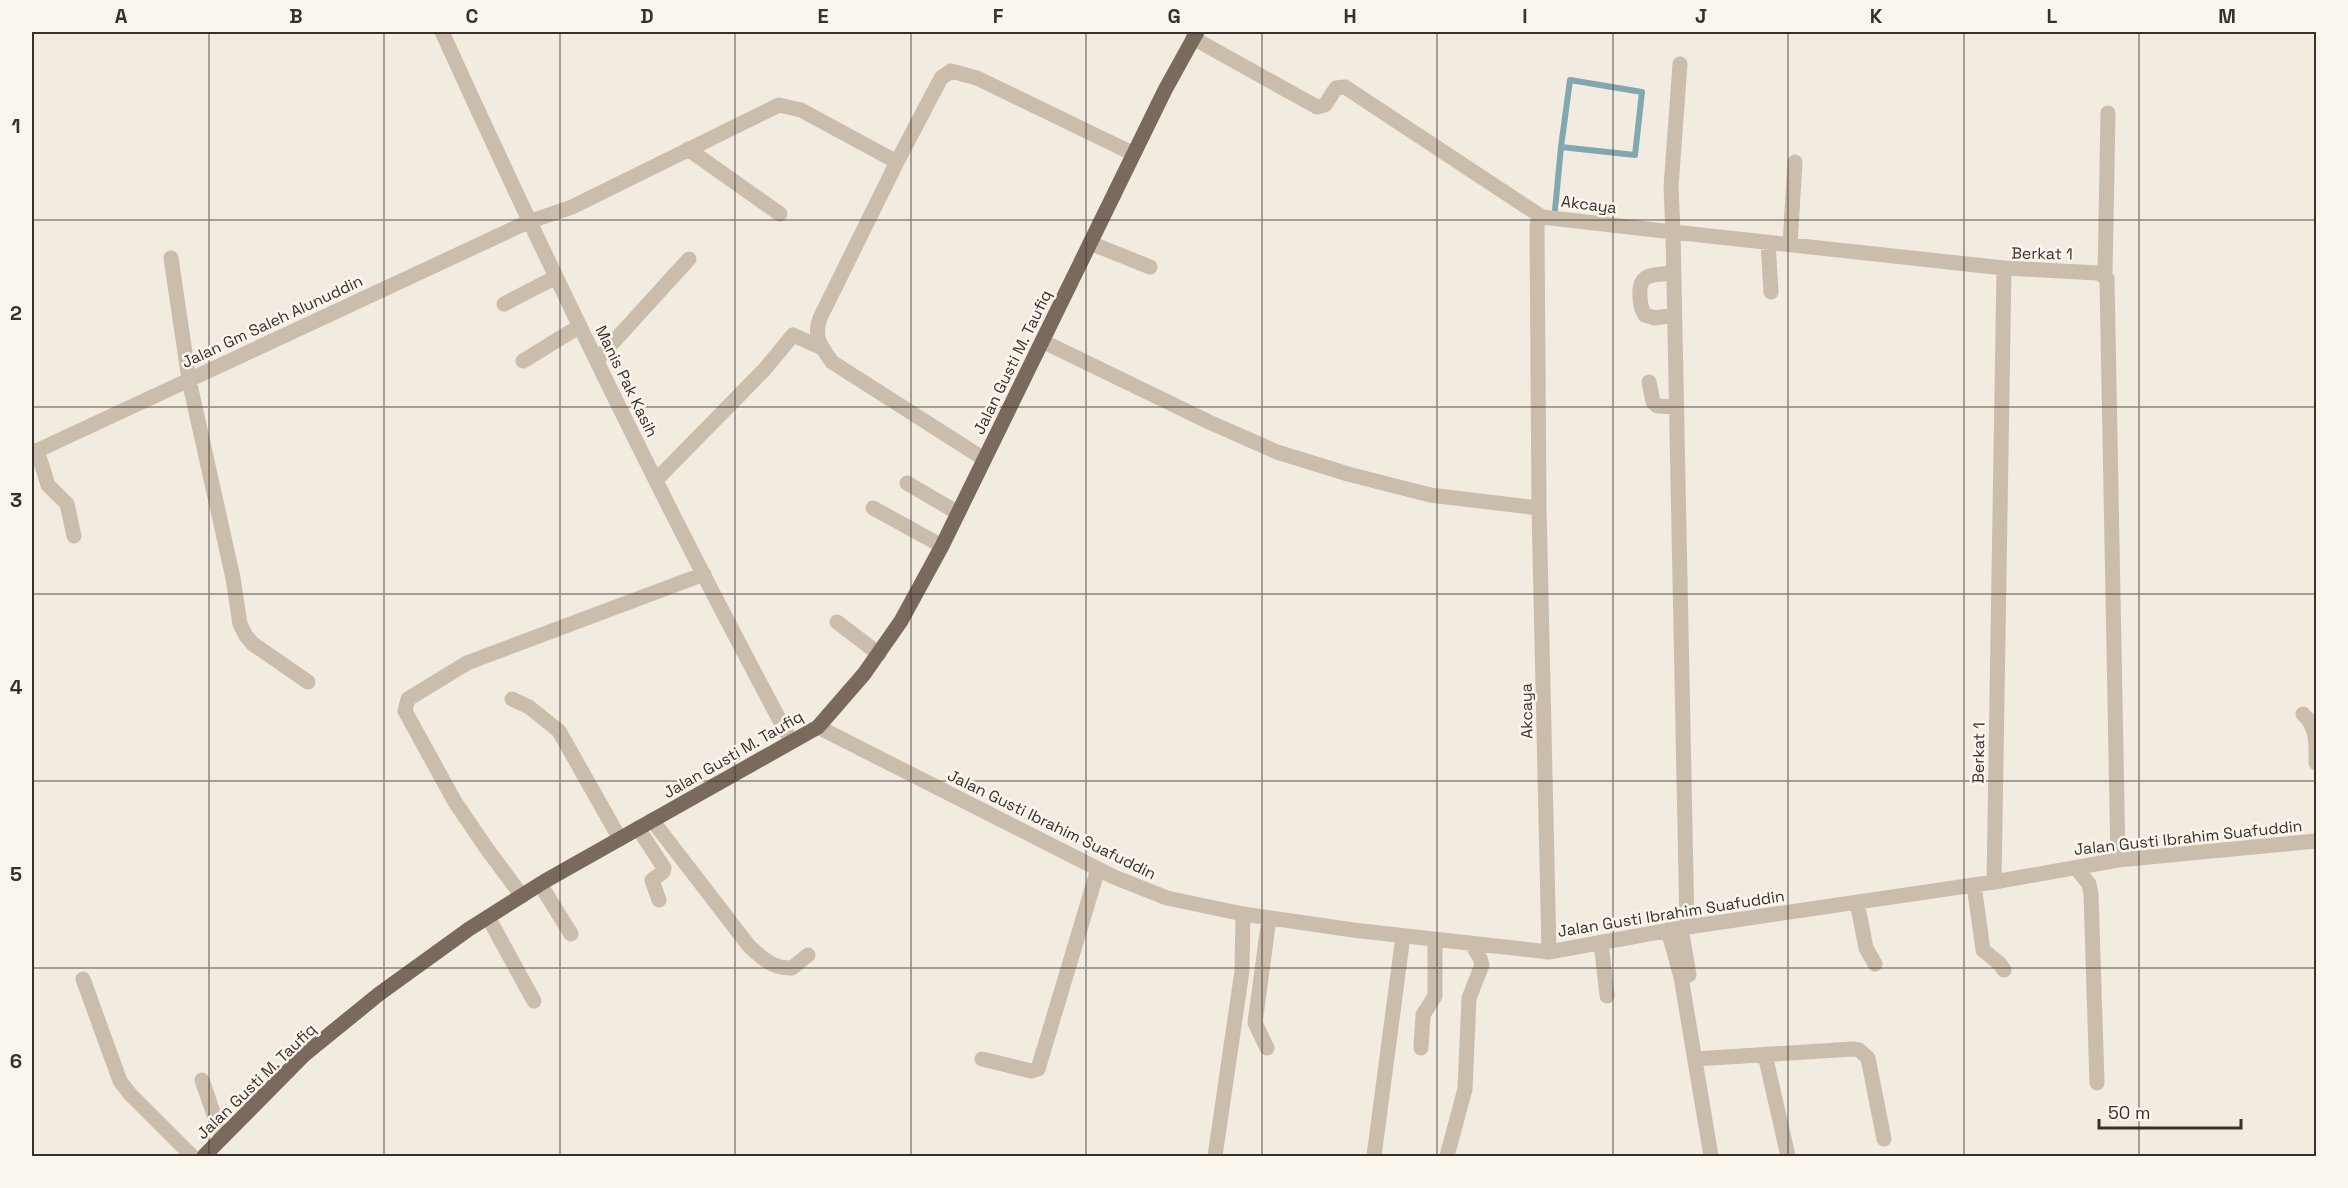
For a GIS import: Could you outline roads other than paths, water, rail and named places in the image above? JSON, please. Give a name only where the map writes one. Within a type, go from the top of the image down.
[{"type":"main road","name":"Jalan Gusti M. Taufiq","points":[[204,1156],[313,1048],[379,994],[488,917],[652,820],[818,727],[879,654],[902,621],[942,546],[1134,154],[1195,35]]},
{"type":"street","name":"Manis Pak Kasih","points":[[442,32],[528,222],[656,480],[791,741]]},
{"type":"street","points":[[1195,35],[1317,106],[1325,105],[1336,88],[1345,87],[1542,217]]},
{"type":"street","points":[[1680,64],[1671,186],[1676,407],[1679,928],[1681,977],[1711,1156]]},
{"type":"street","points":[[984,459],[832,362],[820,347],[816,328],[820,318],[941,78],[951,70],[977,78],[1134,154]]},
{"type":"street","name":"Jalan Gm Saleh Alunuddin","points":[[34,451],[528,222],[572,207],[779,105],[801,110],[897,162]]},
{"type":"street","points":[[2108,113],[2105,275],[2107,279],[2118,860]]},
{"type":"street","points":[[688,149],[780,214]]},
{"type":"street","points":[[1790,245],[1796,162]]},
{"type":"street","name":"Akcaya","points":[[1549,952],[1539,508],[1538,220],[1542,217],[2004,268]]},
{"type":"street","points":[[1768,242],[1771,292]]},
{"type":"street","points":[[1090,243],[1150,267]]},
{"type":"street","points":[[171,258],[189,380],[234,578],[240,624],[253,644],[308,682]]},
{"type":"street","points":[[597,360],[689,259]]},
{"type":"street","name":"Berkat 1","points":[[1994,882],[2004,268],[2105,275]]},
{"type":"street","points":[[1673,273],[1646,276],[1639,290],[1645,315],[1655,318],[1674,315]]},
{"type":"street","points":[[504,304],[556,278]]},
{"type":"street","points":[[523,361],[580,326]]},
{"type":"street","points":[[656,480],[764,370],[793,335],[820,347]]},
{"type":"street","points":[[1042,341],[1277,452],[1348,474],[1430,495],[1539,508]]},
{"type":"street","points":[[1649,382],[1653,402],[1657,406],[1676,407]]},
{"type":"street","points":[[34,451],[48,485],[67,504],[74,536]]},
{"type":"street","points":[[907,483],[958,513]]},
{"type":"street","points":[[873,508],[942,546]]},
{"type":"street","points":[[522,896],[454,802],[405,711],[408,699],[467,663],[704,574]]},
{"type":"street","points":[[837,621],[879,654]]},
{"type":"street","points":[[512,699],[529,707],[559,731],[620,839]]},
{"type":"street","points":[[2303,714],[2312,722],[2315,730],[2316,763]]},
{"type":"street","name":"Jalan Gusti Ibrahim Suafuddin","points":[[818,727],[1136,888],[1167,898],[1269,918],[1549,952],[1679,928],[1994,882],[2118,860],[2316,837]]},
{"type":"street","points":[[652,820],[755,952],[769,964],[787,969],[792,968],[808,955]]},
{"type":"street","points":[[639,828],[664,867],[663,872],[652,880],[659,900]]},
{"type":"street","points":[[2076,868],[2089,884],[2091,894],[2097,1083]]},
{"type":"street","points":[[982,1059],[1031,1071],[1038,1069],[1098,869]]},
{"type":"street","points":[[540,885],[571,934]]},
{"type":"street","points":[[1974,885],[1983,950],[2004,970]]},
{"type":"street","points":[[1857,902],[1866,948],[1875,964]]},
{"type":"street","points":[[1215,1156],[1242,971],[1243,914]]},
{"type":"street","points":[[488,917],[534,1001]]},
{"type":"street","points":[[1267,1048],[1255,1023],[1269,918]]},
{"type":"street","points":[[1679,928],[1696,1015]]},
{"type":"street","points":[[1374,1156],[1403,936]]},
{"type":"street","points":[[1420,1048],[1423,1015],[1435,996],[1436,940]]},
{"type":"street","points":[[1601,942],[1607,996]]},
{"type":"street","points":[[1447,1156],[1465,1089],[1468,998],[1482,965],[1471,943]]},
{"type":"street","points":[[83,979],[120,1081],[192,1156]]},
{"type":"street","points":[[1695,1059],[1853,1048],[1868,1058],[1884,1139]]},
{"type":"street","points":[[1766,1055],[1788,1156]]},
{"type":"street","points":[[202,1080],[222,1138]]},
{"type":"waterway","points":[[1555,210],[1561,147],[1635,155],[1642,92],[1570,80],[1561,147]]}]
